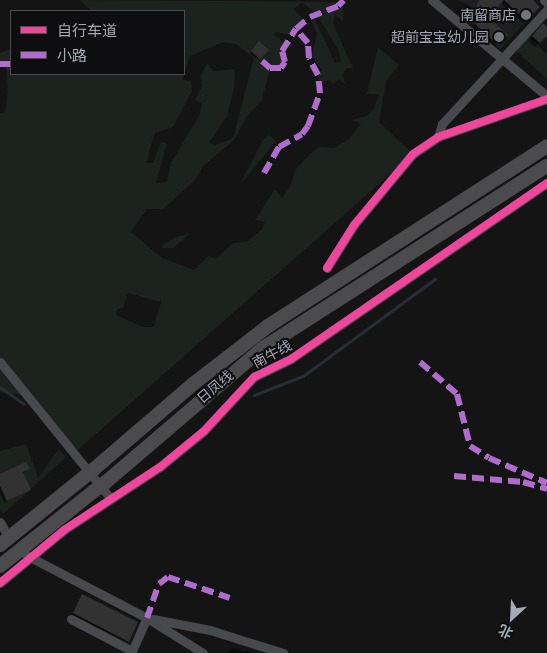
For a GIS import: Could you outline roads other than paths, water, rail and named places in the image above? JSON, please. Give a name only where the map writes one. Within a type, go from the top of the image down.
[{"type":"highway","name":"日凤线","points":[[5,541],[94,469],[193,384],[268,326],[547,146]]},
{"type":"highway","name":"日凤线","points":[[0,566],[25,554],[94,491],[263,348],[547,166]]},
{"type":"street","points":[[327,268],[354,225],[413,154],[438,137],[547,97],[432,0]]},
{"type":"street","points":[[544,0],[547,3]]},
{"type":"street","points":[[438,137],[442,124],[504,59],[547,10]]},
{"type":"street","name":"南牛线","points":[[0,583],[25,554],[160,467],[204,431],[254,377],[291,359],[547,183]]},
{"type":"street","points":[[0,362],[110,498]]},
{"type":"street","points":[[0,522],[5,541]]},
{"type":"street","points":[[25,554],[147,618],[203,653]]},
{"type":"street","points":[[70,619],[132,651],[147,618]]},
{"type":"street","points":[[147,618],[210,630],[283,653]]},
{"type":"waterway","points":[[254,395],[303,376],[435,279]]},
{"type":"waterway","points":[[0,387],[24,404]]},
{"type":"place","name":"南留商店","points":[[526,15]]},
{"type":"place","name":"超前宝宝幼儿园","points":[[499,37]]}]
